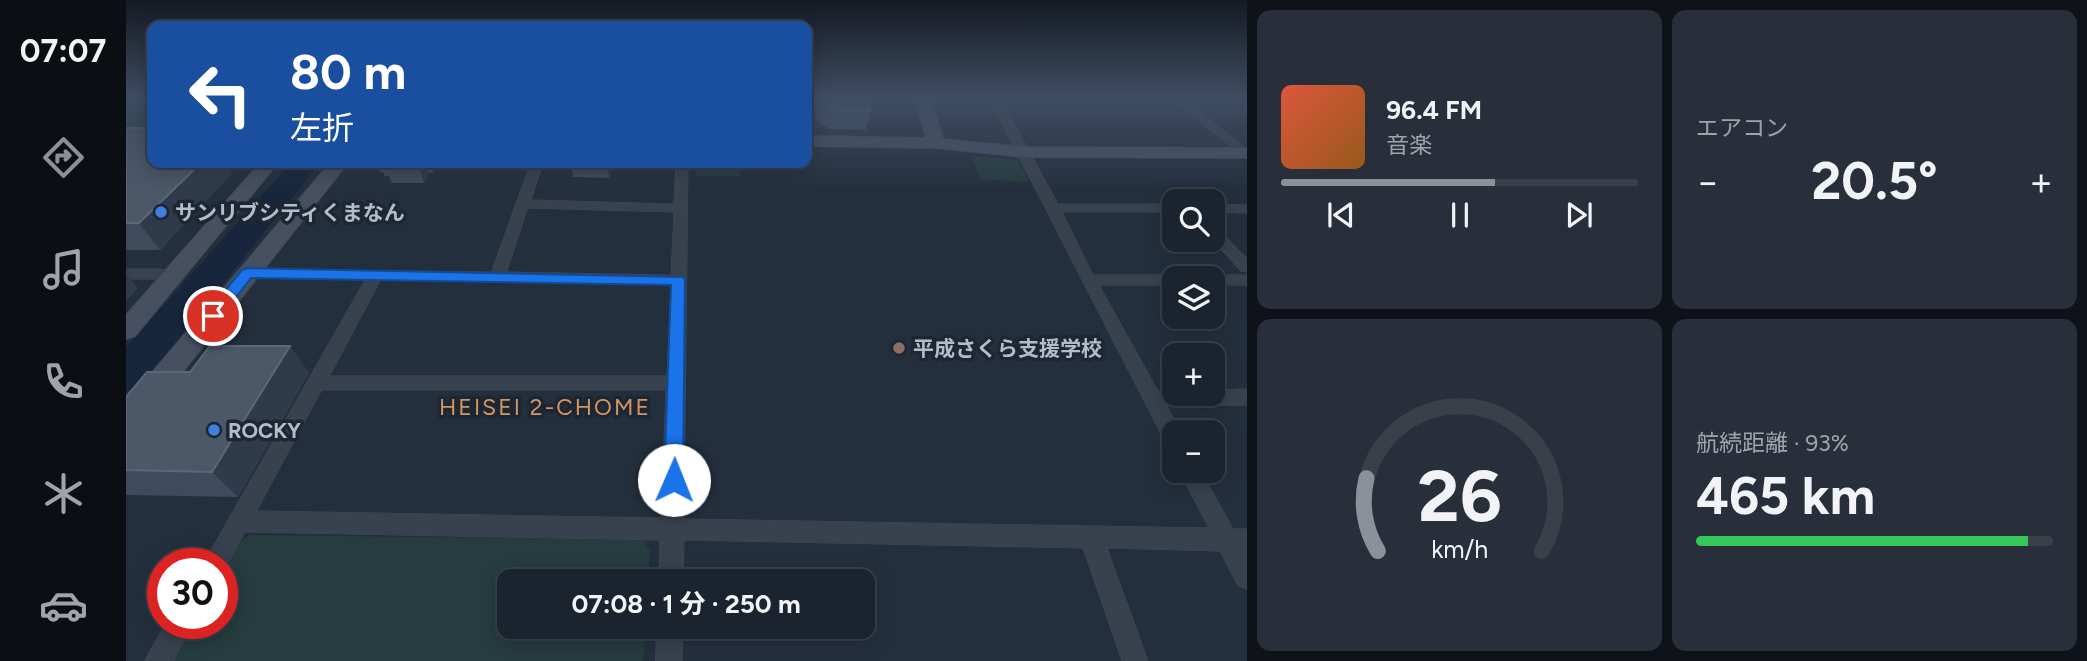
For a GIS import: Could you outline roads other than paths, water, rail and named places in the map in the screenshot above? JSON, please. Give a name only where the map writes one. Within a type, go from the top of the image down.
[{"type":"street","points":[[932,129],[936,142]]},
{"type":"street","points":[[1011,129],[1088,280],[1164,420]]},
{"type":"street","points":[[1214,129],[1246,154]]},
{"type":"street","points":[[812,141],[936,142],[1024,152],[1246,154]]},
{"type":"street","points":[[126,330],[265,168]]},
{"type":"street","points":[[126,423],[335,168]]},
{"type":"street","points":[[497,277],[535,168]]},
{"type":"street","points":[[671,569],[682,168]]},
{"type":"street","points":[[523,204],[679,208]]},
{"type":"street","points":[[1053,208],[1162,208]]},
{"type":"street","points":[[1225,208],[1247,209]]},
{"type":"street","points":[[1225,244],[1247,267]]},
{"type":"street","points":[[247,273],[678,280]]},
{"type":"street","points":[[126,274],[174,277]]},
{"type":"street","points":[[224,548],[376,275]]},
{"type":"street","points":[[1088,280],[1162,280]]},
{"type":"street","points":[[1225,280],[1247,280]]},
{"type":"street","points":[[317,383],[676,383]]},
{"type":"street","points":[[1154,399],[1247,397]]},
{"type":"street","points":[[1198,483],[1236,540],[1247,577]]},
{"type":"street","points":[[240,521],[1236,540]]},
{"type":"street","points":[[1091,537],[1135,661]]},
{"type":"street","points":[[158,661],[171,639]]},
{"type":"street","points":[[669,661],[670,639]]},
{"type":"waterway","points":[[126,375],[301,168]]},
{"type":"place","name":"サンリブシティくまなん","points":[[161,212]]},
{"type":"place","name":"平成さくら支援学校","points":[[899,348]]},
{"type":"place","name":"ROCKY","points":[[214,430]]},
{"type":"district","name":"HEISEI 2-CHOME","points":[[545,407]]}]
